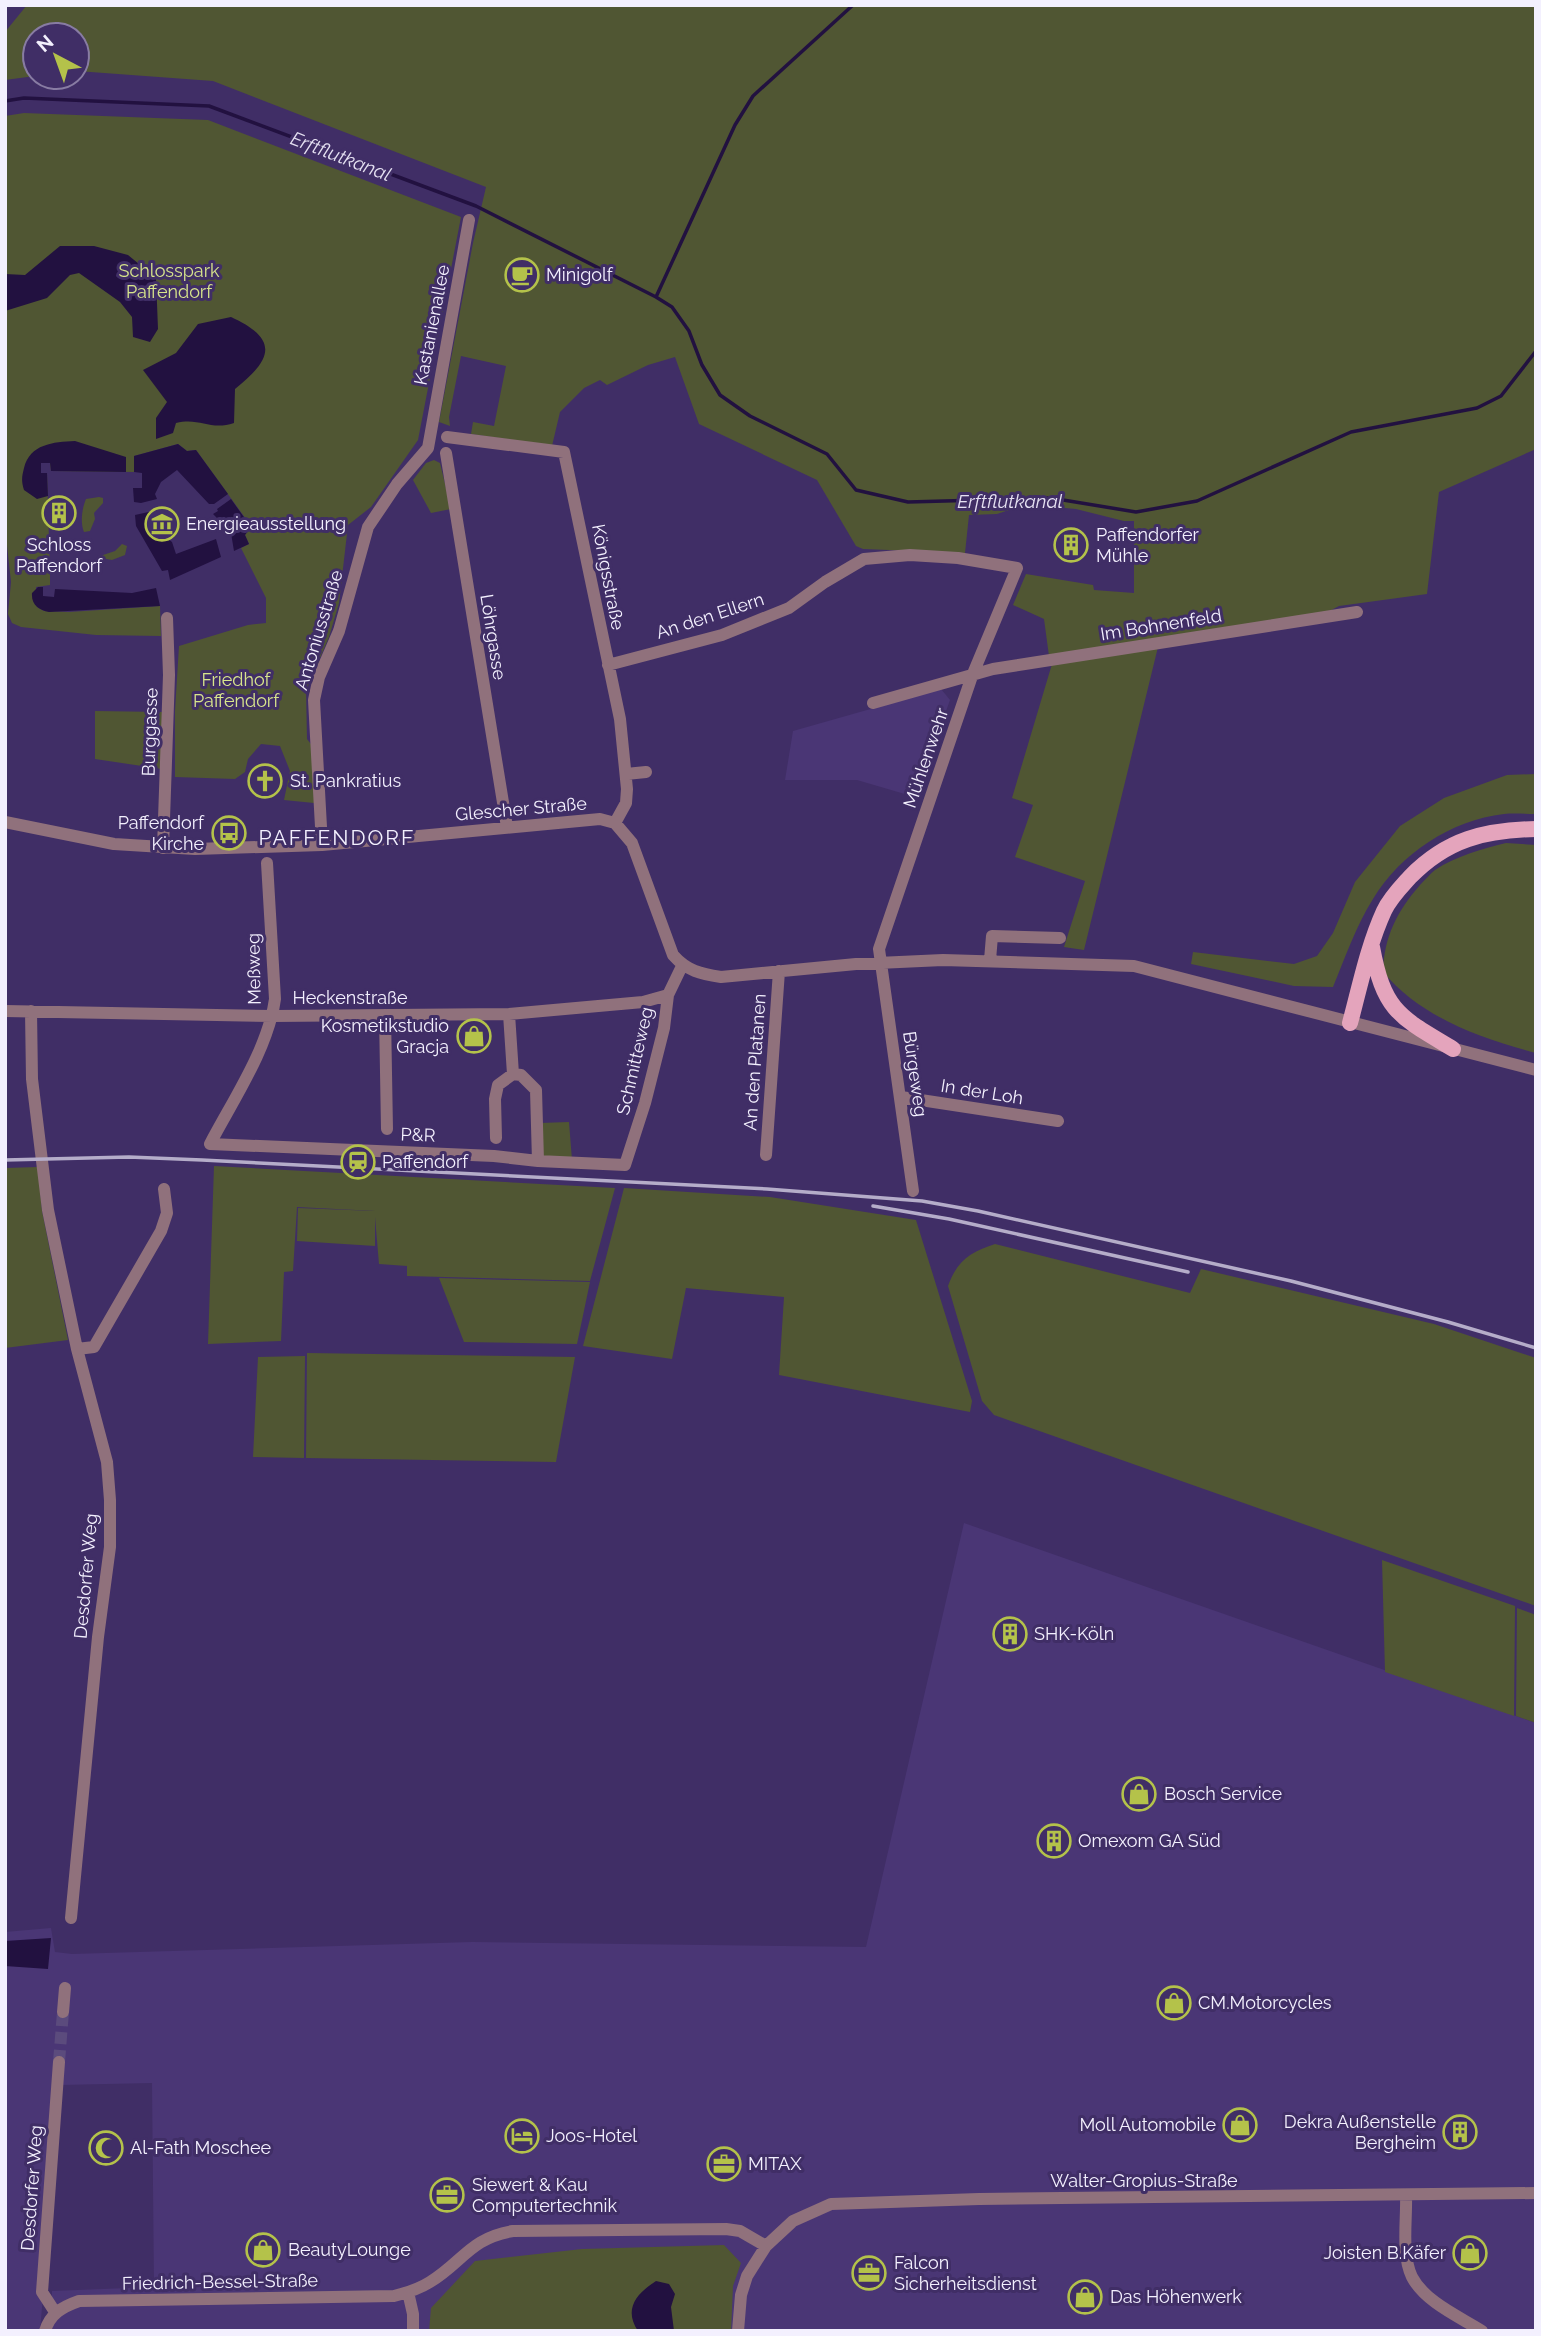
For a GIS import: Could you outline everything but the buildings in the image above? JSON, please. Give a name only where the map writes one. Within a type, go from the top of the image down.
[{"type":"main road","points":[[1350,1023],[1385,909],[1426,860],[1465,838],[1505,830],[1536,830]]},
{"type":"main road","points":[[1372,946],[1381,985],[1390,1003],[1418,1028],[1453,1049]]},
{"type":"street","name":"Kastanienallee","points":[[429,442],[469,220]]},
{"type":"street","points":[[441,433],[447,437],[450,443],[446,453],[436,456],[429,442],[441,433]]},
{"type":"street","name":"Königsstraße","points":[[447,437],[564,452],[620,719],[626,803],[615,823]]},
{"type":"street","name":"Antoniusstraße","points":[[322,845],[314,700],[317,684],[340,631],[368,527],[429,442]]},
{"type":"street","name":"Löhrgasse","points":[[446,453],[507,827]]},
{"type":"street","name":"An den Ellern","points":[[608,665],[722,635],[789,608],[864,559],[910,555],[958,558],[1017,568]]},
{"type":"street","name":"Mühlenwehr","points":[[881,962],[879,950],[972,676],[1017,568]]},
{"type":"street","name":"Im Bohnenfeld","points":[[873,704],[993,669],[1357,612]]},
{"type":"street","name":"Burggasse","points":[[163,848],[169,675],[167,618]]},
{"type":"street","points":[[626,774],[646,772]]},
{"type":"street","name":"Glescher Straße","points":[[5,822],[114,844],[163,848],[322,845],[600,819],[615,823]]},
{"type":"street","points":[[615,823],[632,844],[670,948],[682,966],[699,974],[721,977],[881,962],[990,960],[1134,966],[1536,1070]]},
{"type":"street","name":"Meßweg","points":[[210,1144],[258,1052],[273,1016],[275,999],[267,863]]},
{"type":"street","points":[[990,960],[992,936],[1060,938]]},
{"type":"street","name":"Bürgeweg","points":[[881,962],[913,1191]]},
{"type":"street","name":"Schmitteweg","points":[[625,1166],[645,1103],[664,1028],[668,995],[682,966]]},
{"type":"street","name":"An den Platanen","points":[[766,1155],[779,971]]},
{"type":"street","name":"Heckenstraße","points":[[5,1011],[273,1016],[509,1014],[643,1002],[668,995]]},
{"type":"street","name":"Desdorfer Weg","points":[[31,1011],[32,1080],[48,1210],[77,1349],[107,1462],[110,1547],[98,1637],[71,1918]]},
{"type":"street","points":[[509,1014],[513,1074]]},
{"type":"street","points":[[385,1015],[387,1129]]},
{"type":"street","points":[[496,1138],[495,1099],[498,1085],[513,1074],[521,1075],[536,1090],[538,1161]]},
{"type":"street","name":"In der Loh","points":[[901,1097],[1058,1121]]},
{"type":"street","name":"P&R","points":[[210,1144],[482,1155],[625,1166]]},
{"type":"street","points":[[77,1349],[94,1348],[160,1231],[167,1213],[164,1189]]},
{"type":"street","points":[[63,2012],[65,1988]]},
{"type":"street","name":"Desdorfer Weg","points":[[55,2312],[42,2292],[59,2062]]},
{"type":"street","name":"Walter-Gropius-Straße","points":[[738,2331],[741,2295],[747,2276],[766,2246],[793,2221],[831,2204],[967,2199],[1536,2193]]},
{"type":"street","points":[[1406,2195],[1407,2251],[1413,2278],[1422,2290],[1437,2302],[1482,2331]]},
{"type":"street","points":[[413,2331],[408,2292],[430,2282],[471,2247],[485,2239],[513,2231],[726,2229],[740,2231],[766,2246]]},
{"type":"street","name":"Friedrich-Bessel-Straße","points":[[55,2312],[79,2301],[394,2297],[408,2292]]},
{"type":"street","points":[[45,2331],[55,2312]]},
{"type":"shaded area","points":[[60,246],[94,246],[128,255],[156,278],[158,329],[150,342],[133,337],[132,317],[120,302],[79,273],[70,275],[47,298],[5,311],[5,274],[25,275]]},
{"type":"shaded area","points":[[231,317],[257,333],[265,350],[257,368],[235,389],[234,423],[218,426],[192,422],[176,423],[173,433],[156,439],[156,418],[167,402],[143,370],[176,353],[198,324]]},
{"type":"shaded area","points":[[75,441],[126,457],[126,472],[51,471],[50,463],[41,463],[41,473],[47,473],[48,496],[37,499],[24,490],[23,474],[31,454],[44,446]]},
{"type":"shaded area","points":[[178,444],[187,451],[196,450],[228,494],[214,504],[209,504],[177,470],[161,482],[155,494],[157,499],[134,502],[133,488],[142,488],[142,473],[134,472],[134,456]]},
{"type":"shaded area","points":[[231,499],[251,527],[245,535],[249,544],[234,551],[230,527],[213,514]]},
{"type":"shaded area","points":[[153,511],[163,515],[151,520],[158,536],[163,535],[172,542],[176,554],[216,539],[221,557],[170,580],[168,570],[162,571],[136,526],[135,515]]},
{"type":"shaded area","points":[[38,587],[43,587],[43,596],[54,597],[55,589],[132,593],[156,588],[160,606],[49,612],[34,604],[32,593]]},
{"type":"shaded area","points":[[941,689],[950,700],[915,797],[857,780],[785,780],[793,731]]},
{"type":"shaded area","points":[[964,1523],[1536,1723],[1536,2331],[51,2331],[52,2291],[154,2287],[152,2083],[61,2085],[40,2331],[5,2331],[5,1932],[51,1928],[55,1952],[72,1954],[472,1942],[866,1947]]},
{"type":"shaded area","points":[[51,1938],[48,1969],[5,1966],[5,1941]]},
{"type":"shaded area","points":[[656,2281],[669,2284],[675,2294],[671,2307],[674,2331],[638,2331],[632,2316],[634,2302]]},
{"type":"green space","points":[[27,5],[1536,5],[1536,449],[1439,492],[1427,594],[1339,606],[1322,615],[1049,656],[1044,619],[1013,605],[1026,574],[1093,585],[1094,590],[1134,593],[1134,521],[1076,509],[1010,503],[1009,510],[997,514],[969,515],[965,553],[863,549],[856,546],[817,480],[699,424],[675,357],[648,365],[607,385],[600,380],[584,388],[560,412],[552,446],[471,434],[473,422],[494,426],[506,366],[461,356],[449,417],[450,426],[439,422],[486,187],[213,81],[91,72],[91,21],[21,21],[21,78],[5,80],[5,32]]},
{"type":"green space","name":"Schlosspark Paffendorf","points":[[24,113],[208,120],[461,217],[418,440],[371,507],[348,525],[339,603],[329,637],[306,690],[307,739],[314,748],[314,803],[284,800],[290,771],[280,746],[261,744],[248,759],[245,772],[235,779],[175,777],[179,646],[248,625],[266,623],[266,598],[241,548],[249,544],[245,535],[251,526],[196,450],[187,451],[178,444],[134,456],[134,472],[51,471],[50,463],[40,463],[41,473],[47,473],[50,585],[36,587],[37,607],[44,611],[69,612],[160,606],[161,636],[96,635],[21,627],[12,623],[8,614],[11,582],[5,527],[5,116]]},
{"type":"green space","points":[[434,460],[440,463],[451,509],[431,513],[413,480],[426,463]]},
{"type":"green space","points":[[103,498],[103,503],[94,513],[95,519],[90,531],[84,532],[82,516],[86,499]]},
{"type":"green space","points":[[122,544],[127,546],[125,555],[112,560],[101,558],[100,556],[115,551]]},
{"type":"green space","points":[[1158,647],[1084,950],[1064,947],[1085,881],[1015,857],[1033,805],[1012,798],[1052,664]]},
{"type":"green space","points":[[95,711],[162,712],[162,769],[95,759]]},
{"type":"green space","points":[[1536,774],[1536,814],[1504,814],[1465,823],[1429,842],[1397,868],[1367,909],[1333,987],[1294,986],[1191,964],[1193,952],[1294,964],[1317,956],[1333,933],[1355,882],[1400,826],[1444,798],[1507,775]]},
{"type":"green space","points":[[1506,843],[1536,845],[1536,1053],[1473,1033],[1434,1014],[1398,988],[1383,972],[1386,947],[1393,925],[1412,895],[1428,877],[1443,865],[1460,857]]},
{"type":"green space","points":[[569,1122],[572,1160],[541,1159],[540,1123]]},
{"type":"green space","points":[[214,1166],[615,1188],[590,1281],[407,1276],[407,1266],[379,1264],[375,1217],[375,1246],[297,1241],[298,1208],[375,1211],[297,1207],[293,1271],[284,1272],[281,1341],[208,1344]]},
{"type":"green space","points":[[38,1167],[42,1211],[68,1340],[5,1348],[5,1168]]},
{"type":"green space","points":[[624,1188],[770,1197],[916,1220],[972,1401],[970,1412],[779,1375],[784,1297],[686,1288],[672,1359],[583,1346]]},
{"type":"green space","points":[[995,1244],[1190,1293],[1201,1269],[1434,1324],[1536,1358],[1536,1606],[994,1415],[982,1401],[948,1286],[960,1264],[978,1250]]},
{"type":"green space","points":[[439,1278],[590,1282],[577,1344],[464,1342]]},
{"type":"green space","points":[[307,1353],[575,1357],[556,1462],[306,1458]]},
{"type":"green space","points":[[305,1356],[304,1458],[253,1457],[258,1357]]},
{"type":"green space","points":[[1382,1560],[1515,1606],[1514,1716],[1385,1672]]},
{"type":"green space","points":[[1517,1608],[1536,1615],[1536,1723],[1516,1716]]},
{"type":"green space","points":[[724,2245],[741,2263],[733,2286],[731,2331],[429,2331],[431,2308],[475,2261],[582,2249]]},
{"type":"waterway","name":"Erftflutkanal","points":[[656,297],[735,125],[753,96],[853,5]]},
{"type":"waterway","name":"Erftflutkanal","points":[[5,101],[24,98],[209,106],[476,206],[672,307],[689,331],[702,365],[720,395],[750,416],[827,454],[856,490],[908,502],[1051,498],[1136,512],[1197,501],[1351,432],[1477,408],[1501,396],[1536,351]]},
{"type":"tunnel","points":[[59,2062],[63,2012]]},
{"type":"railway","points":[[5,1160],[129,1157],[202,1160],[767,1189],[922,1201],[1291,1281],[1536,1348]]},
{"type":"railway","points":[[873,1206],[949,1219],[1188,1272]]},
{"type":"place","name":"Minigolf","points":[[522,275]]},
{"type":"place","name":"Schloss Paffendorf","points":[[59,513]]},
{"type":"place","name":"Energieausstellung","points":[[162,524]]},
{"type":"place","name":"Paffendorfer Mühle","points":[[1071,545]]},
{"type":"place","name":"St. Pankratius","points":[[265,781]]},
{"type":"place","name":"Paffendorf Kirche","points":[[229,833]]},
{"type":"place","name":"Kosmetikstudio Gracja","points":[[474,1036]]},
{"type":"place","name":"Paffendorf","points":[[358,1162]]},
{"type":"place","name":"SHK-Köln","points":[[1010,1634]]},
{"type":"place","name":"Bosch Service","points":[[1139,1794]]},
{"type":"place","name":"Omexom GA Süd","points":[[1054,1841]]},
{"type":"place","name":"CM.Motorcycles","points":[[1174,2003]]},
{"type":"place","name":"Moll Automobile","points":[[1240,2125]]},
{"type":"place","name":"Dekra Außenstelle Bergheim","points":[[1460,2132]]},
{"type":"place","name":"Joos-Hotel","points":[[522,2136]]},
{"type":"place","name":"Al-Fath Moschee","points":[[106,2148]]},
{"type":"place","name":"MITAX","points":[[724,2164]]},
{"type":"place","name":"Siewert & Kau Computertechnik","points":[[447,2195]]},
{"type":"place","name":"BeautyLounge","points":[[263,2250]]},
{"type":"place","name":"Joisten B.Käfer","points":[[1470,2253]]},
{"type":"place","name":"Falcon Sicherheitsdienst","points":[[869,2273]]},
{"type":"place","name":"Das Höhenwerk","points":[[1085,2297]]},
{"type":"district","name":"PAFFENDORF","points":[[337,838]]},
{"type":"park label","name":"Friedhof Paffendorf","points":[[236,690]]}]
